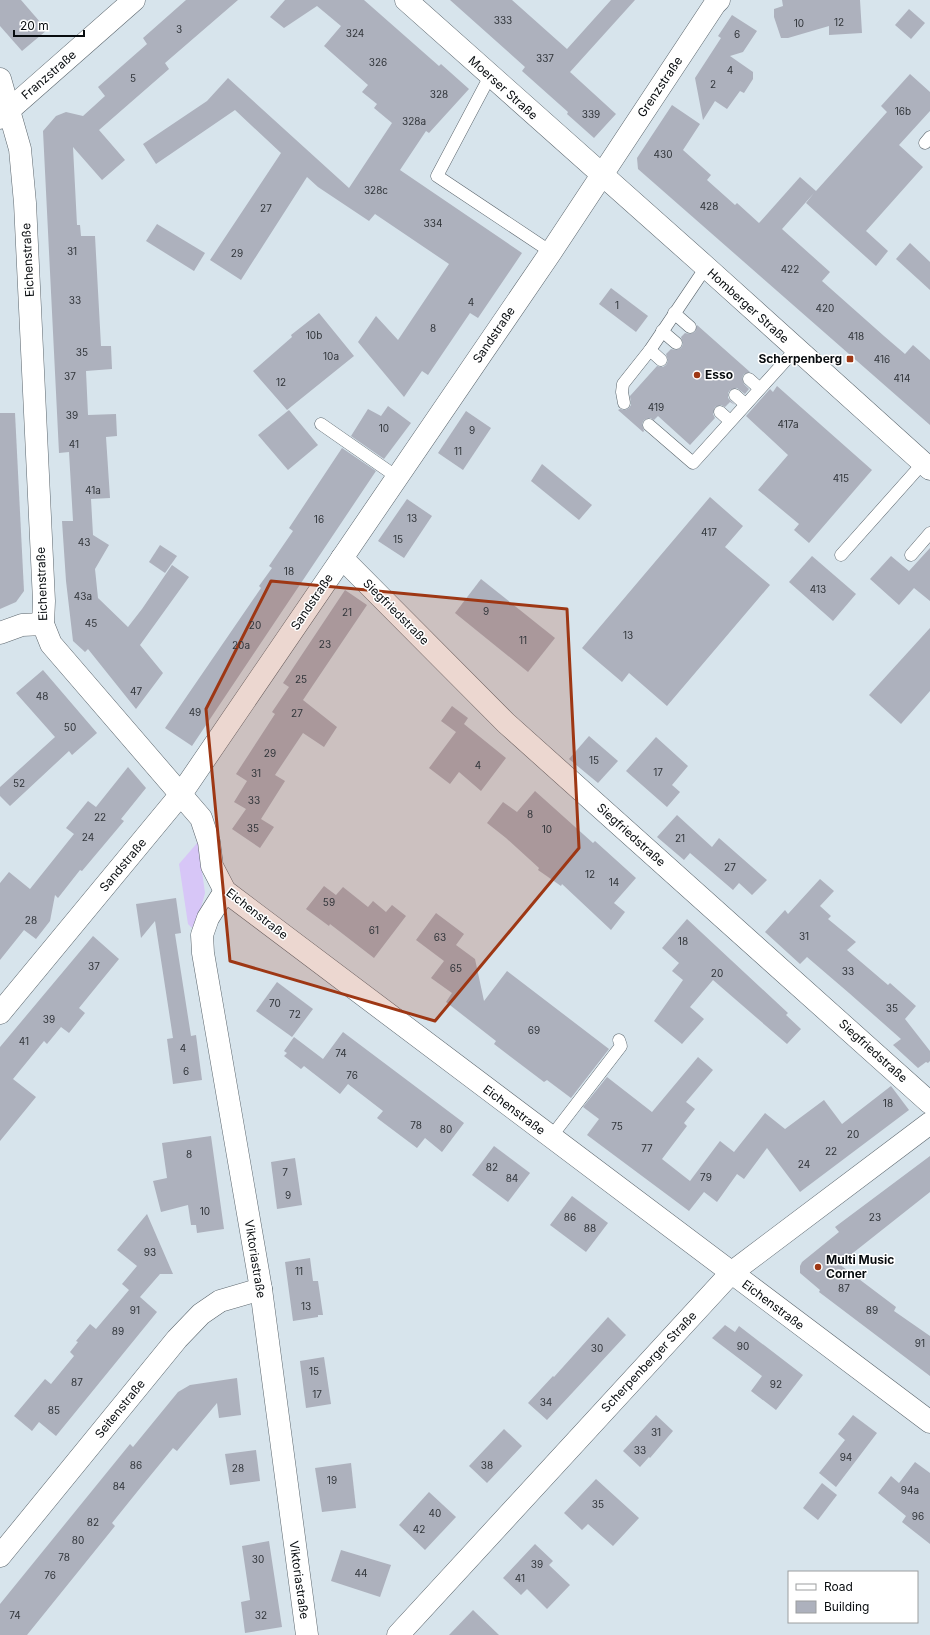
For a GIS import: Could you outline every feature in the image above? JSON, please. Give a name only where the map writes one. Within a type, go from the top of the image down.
[{"type":"street","name":"Franzstraße","points":[[5,114],[134,0]]},
{"type":"street","name":"Moerser Straße","points":[[406,0],[601,175]]},
{"type":"street","name":"Grenzstraße","points":[[601,175],[719,0]]},
{"type":"street","name":"Eichenstraße","points":[[0,79],[5,114],[20,149],[25,203],[44,601],[42,624],[51,644],[201,818],[209,842],[212,866],[225,891],[930,1422]]},
{"type":"street","name":"Sandstraße","points":[[0,1013],[181,794],[551,252],[601,175]]},
{"type":"street","name":"Homberger Straße","points":[[601,175],[706,267],[926,466]]},
{"type":"street","name":"Siegfriedstraße","points":[[342,558],[506,723],[930,1102]]},
{"type":"street","points":[[0,633],[22,625],[42,624]]},
{"type":"street","name":"Viktoriastraße","points":[[225,891],[208,918],[202,935],[203,953],[261,1289],[306,1635]]},
{"type":"street","name":"Scherpenberger Straße","points":[[398,1635],[731,1273],[930,1123]]},
{"type":"street","name":"Seitenstraße","points":[[0,1556],[177,1339],[201,1314],[220,1301],[261,1289]]},
{"type":"lane","points":[[490,76],[437,176],[551,252]]},
{"type":"lane","points":[[624,403],[622,392],[623,384],[650,350],[706,267]]},
{"type":"lane","points":[[674,313],[690,327]]},
{"type":"lane","points":[[662,331],[676,343]]},
{"type":"lane","points":[[649,425],[693,463],[759,388],[796,349]]},
{"type":"lane","points":[[650,350],[661,360]]},
{"type":"lane","points":[[749,379],[759,388]]},
{"type":"lane","points":[[735,395],[746,404]]},
{"type":"lane","points":[[720,412],[730,421]]},
{"type":"lane","points":[[321,424],[397,477]]},
{"type":"lane","points":[[841,555],[926,466]]},
{"type":"lane","points":[[911,555],[930,533]]},
{"type":"lane","points":[[551,1137],[621,1046],[619,1040]]},
{"type":"highlighted area","points":[[271,581],[567,609],[579,848],[435,1021],[230,961],[206,709]]},
{"type":"shaded area","points":[[198,842],[205,893],[201,908],[192,928],[188,924],[179,864]]},
{"type":"building","points":[[0,0],[21,0],[47,30],[22,51],[0,26]]},
{"type":"building","points":[[186,0],[238,0],[165,63],[169,69],[99,130],[125,160],[102,180],[73,147],[77,225],[80,225],[81,236],[95,236],[101,346],[111,346],[112,369],[86,371],[88,415],[116,414],[117,436],[106,437],[110,498],[91,499],[93,535],[109,545],[95,569],[98,598],[128,627],[172,565],[189,577],[140,645],[163,673],[136,709],[88,649],[85,652],[73,641],[66,581],[62,521],[73,521],[69,452],[59,453],[43,131],[56,116],[66,112],[83,116],[105,96],[98,87],[147,44],[143,38]]},
{"type":"building","points":[[285,0],[364,0],[439,66],[441,64],[469,89],[429,133],[426,131],[400,170],[522,253],[478,318],[470,313],[428,375],[422,371],[404,397],[358,342],[376,316],[398,340],[449,264],[375,214],[369,221],[318,187],[307,177],[241,280],[210,260],[281,153],[235,110],[156,164],[143,144],[207,101],[228,78],[349,188],[392,123],[374,108],[377,104],[362,92],[368,85],[324,46],[341,26],[317,6],[284,28],[270,17]]},
{"type":"building","points":[[450,0],[512,0],[567,49],[611,0],[635,0],[570,72],[616,114],[594,138],[567,114],[568,112],[522,71],[525,67]]},
{"type":"building","points":[[782,0],[860,0],[862,33],[829,35],[829,26],[788,38],[781,38],[774,17],[774,9],[783,6]]},
{"type":"building","points":[[909,9],[925,23],[911,39],[895,25]]},
{"type":"building","points":[[732,15],[757,31],[743,52],[730,56],[753,72],[753,79],[744,93],[740,91],[727,109],[715,101],[703,120],[695,78],[721,38],[718,36]]},
{"type":"building","points":[[910,74],[930,92],[930,111],[899,145],[923,167],[866,231],[888,251],[876,266],[806,203],[814,193],[782,229],[830,272],[822,281],[884,336],[905,354],[913,345],[930,360],[930,425],[638,169],[637,158],[672,105],[700,124],[683,150],[711,175],[707,180],[735,205],[737,203],[759,223],[800,177],[816,191],[887,112],[881,106]]},
{"type":"building","points":[[157,224],[205,253],[194,271],[146,241]]},
{"type":"building","points":[[910,243],[930,262],[930,290],[896,259]]},
{"type":"building","points":[[611,288],[648,316],[636,332],[599,304]]},
{"type":"building","points":[[319,313],[354,356],[287,410],[253,371],[292,337],[291,335]]},
{"type":"building","points":[[697,325],[750,372],[744,374],[742,378],[744,384],[749,389],[745,394],[737,388],[730,390],[728,393],[728,398],[735,405],[730,402],[725,407],[721,405],[715,407],[713,414],[715,418],[690,445],[658,416],[654,420],[650,418],[644,420],[642,424],[643,432],[618,410],[625,410],[629,408],[631,405],[630,396],[657,366],[663,367],[666,365],[668,361],[666,354],[671,349],[675,350],[681,348],[683,344],[681,337],[685,333],[689,334],[695,332]]},
{"type":"building","points":[[777,386],[872,470],[809,543],[794,530],[799,524],[758,490],[788,455],[746,416],[770,389],[773,392]]},
{"type":"building","points":[[388,406],[411,423],[384,459],[351,436],[368,409],[381,416]]},
{"type":"building","points":[[289,410],[318,445],[288,470],[258,435]]},
{"type":"building","points":[[466,411],[491,428],[463,470],[438,453]]},
{"type":"building","points":[[0,413],[15,413],[24,591],[16,602],[0,609]]},
{"type":"building","points":[[342,448],[376,471],[192,746],[165,728],[261,588],[259,586],[272,568],[269,566],[293,531],[289,528]]},
{"type":"building","points":[[542,464],[592,505],[579,520],[531,481]]},
{"type":"building","points":[[710,497],[743,526],[725,547],[770,585],[667,706],[629,673],[622,682],[582,648]]},
{"type":"building","points":[[407,499],[432,516],[404,558],[378,541]]},
{"type":"building","points":[[160,545],[177,556],[165,573],[149,562]]},
{"type":"building","points":[[930,548],[930,601],[914,588],[899,605],[870,579],[891,556],[909,571]]},
{"type":"building","points":[[812,556],[856,594],[833,621],[789,582]]},
{"type":"building","points":[[481,579],[555,638],[528,672],[455,613]]},
{"type":"building","points":[[345,590],[367,605],[303,700],[337,727],[324,747],[303,733],[275,775],[285,781],[261,819],[274,827],[260,848],[232,829],[246,809],[234,802],[247,781],[236,774],[275,714],[272,712],[289,687],[283,683]]},
{"type":"building","points":[[930,628],[930,691],[901,724],[869,695]]},
{"type":"building","points":[[43,670],[97,733],[72,755],[69,751],[10,806],[0,796],[0,787],[55,737],[16,693]]},
{"type":"building","points":[[452,706],[468,718],[464,724],[506,758],[481,791],[459,772],[450,784],[429,768],[456,732],[441,721]]},
{"type":"building","points":[[589,736],[618,761],[598,783],[569,759]]},
{"type":"building","points":[[656,737],[688,766],[672,785],[680,792],[667,807],[626,771]]},
{"type":"building","points":[[128,767],[146,788],[121,819],[124,821],[82,871],[80,870],[58,898],[55,895],[50,921],[36,939],[24,930],[0,960],[0,883],[9,872],[30,889],[74,834],[66,828],[88,801],[96,807]]},
{"type":"building","points":[[535,791],[593,843],[595,841],[636,878],[614,903],[625,912],[611,930],[562,884],[561,886],[538,870],[539,868],[487,823],[503,802],[517,812]]},
{"type":"building","points":[[677,815],[712,847],[719,838],[767,880],[752,895],[739,883],[733,890],[690,853],[684,860],[657,837]]},
{"type":"building","points":[[820,879],[834,891],[820,906],[831,916],[828,919],[856,942],[847,950],[888,985],[890,983],[916,1006],[905,1019],[930,1051],[930,1061],[928,1063],[926,1062],[918,1068],[893,1045],[901,1039],[807,957],[800,964],[765,932],[785,910],[788,914]]},
{"type":"building","points":[[324,886],[336,895],[343,887],[368,907],[373,901],[386,912],[392,905],[406,916],[374,958],[330,924],[329,926],[306,909]]},
{"type":"building","points":[[176,898],[181,933],[175,934],[191,1036],[196,1035],[202,1080],[173,1084],[167,1039],[173,1038],[155,921],[141,938],[136,904]]},
{"type":"building","points":[[436,913],[464,934],[456,945],[475,959],[484,1001],[507,971],[609,1049],[571,1098],[547,1080],[544,1082],[494,1044],[496,1041],[446,1002],[452,993],[431,978],[444,961],[416,940]]},
{"type":"building","points":[[687,919],[788,1013],[786,1015],[801,1029],[787,1044],[713,980],[690,1007],[704,1019],[682,1044],[654,1021],[683,980],[672,971],[679,963],[662,948]]},
{"type":"building","points":[[93,936],[119,959],[79,1008],[85,1013],[69,1033],[61,1027],[47,1044],[44,1041],[13,1079],[36,1097],[0,1141],[0,1047]]},
{"type":"building","points":[[277,982],[313,1009],[292,1037],[256,1011]]},
{"type":"building","points":[[343,1032],[464,1123],[442,1152],[425,1138],[417,1148],[377,1118],[383,1111],[348,1084],[340,1094],[304,1066],[301,1069],[284,1056],[287,1053],[284,1051],[294,1037],[323,1059]]},
{"type":"building","points":[[698,1057],[713,1070],[686,1102],[695,1109],[684,1123],[687,1126],[662,1159],[690,1181],[720,1141],[734,1152],[765,1113],[785,1129],[824,1100],[842,1124],[891,1086],[909,1110],[800,1192],[767,1148],[744,1179],[737,1174],[717,1202],[704,1192],[689,1211],[587,1135],[599,1119],[583,1107],[607,1077],[652,1112]]},
{"type":"building","points":[[211,1136],[224,1229],[197,1233],[196,1225],[191,1225],[188,1205],[161,1212],[153,1181],[167,1178],[162,1143]]},
{"type":"building","points":[[494,1146],[530,1173],[508,1202],[472,1175]]},
{"type":"building","points":[[930,1156],[930,1192],[839,1264],[896,1307],[894,1311],[930,1336],[930,1376],[819,1292],[820,1290],[800,1273],[800,1266],[802,1262],[839,1232],[835,1227]]},
{"type":"building","points":[[295,1158],[302,1205],[277,1209],[271,1162]]},
{"type":"building","points":[[572,1196],[608,1223],[586,1252],[550,1225]]},
{"type":"building","points":[[147,1214],[173,1274],[160,1274],[140,1297],[157,1312],[56,1436],[39,1422],[32,1431],[14,1416],[45,1379],[51,1384],[74,1356],[70,1352],[78,1342],[76,1341],[90,1324],[96,1329],[129,1290],[122,1284],[137,1266],[117,1250]]},
{"type":"building","points":[[310,1258],[313,1281],[318,1281],[323,1315],[293,1321],[285,1262]]},
{"type":"building","points":[[608,1317],[626,1335],[547,1420],[528,1403],[553,1376],[554,1377]]},
{"type":"building","points":[[725,1325],[735,1332],[739,1326],[803,1375],[776,1410],[751,1391],[762,1376],[712,1338]]},
{"type":"building","points":[[324,1357],[331,1404],[306,1408],[300,1361]]},
{"type":"building","points":[[237,1378],[241,1415],[219,1418],[217,1403],[177,1451],[173,1448],[141,1487],[112,1523],[115,1526],[27,1635],[0,1635],[0,1604],[130,1444],[133,1447],[178,1392],[190,1385]]},
{"type":"building","points":[[656,1415],[673,1431],[650,1458],[649,1457],[640,1467],[623,1451]]},
{"type":"building","points":[[853,1415],[877,1433],[836,1487],[819,1473],[845,1440],[838,1434]]},
{"type":"building","points":[[504,1429],[522,1446],[487,1483],[469,1466]]},
{"type":"building","points":[[256,1450],[260,1481],[230,1485],[225,1454]]},
{"type":"building","points":[[915,1462],[930,1473],[930,1544],[902,1522],[906,1516],[878,1493],[891,1476],[899,1483]]},
{"type":"building","points":[[351,1463],[356,1508],[322,1512],[315,1468]]},
{"type":"building","points":[[596,1479],[639,1518],[613,1546],[588,1524],[582,1530],[564,1513]]},
{"type":"building","points":[[822,1483],[837,1495],[818,1520],[803,1508]]},
{"type":"building","points":[[429,1492],[456,1517],[425,1550],[399,1525]]},
{"type":"building","points":[[269,1541],[282,1627],[245,1633],[241,1602],[250,1600],[242,1546]]},
{"type":"building","points":[[535,1544],[553,1561],[549,1565],[570,1585],[547,1609],[527,1589],[521,1595],[503,1578]]},
{"type":"building","points":[[341,1550],[391,1565],[380,1597],[331,1581]]},
{"type":"building","points":[[473,1610],[499,1635],[449,1635]]},
{"type":"place","name":"Scherpenberg","points":[[850,359]]},
{"type":"place","name":"Esso","points":[[697,375]]},
{"type":"place","name":"Multi Music Corner","points":[[818,1267]]}]
